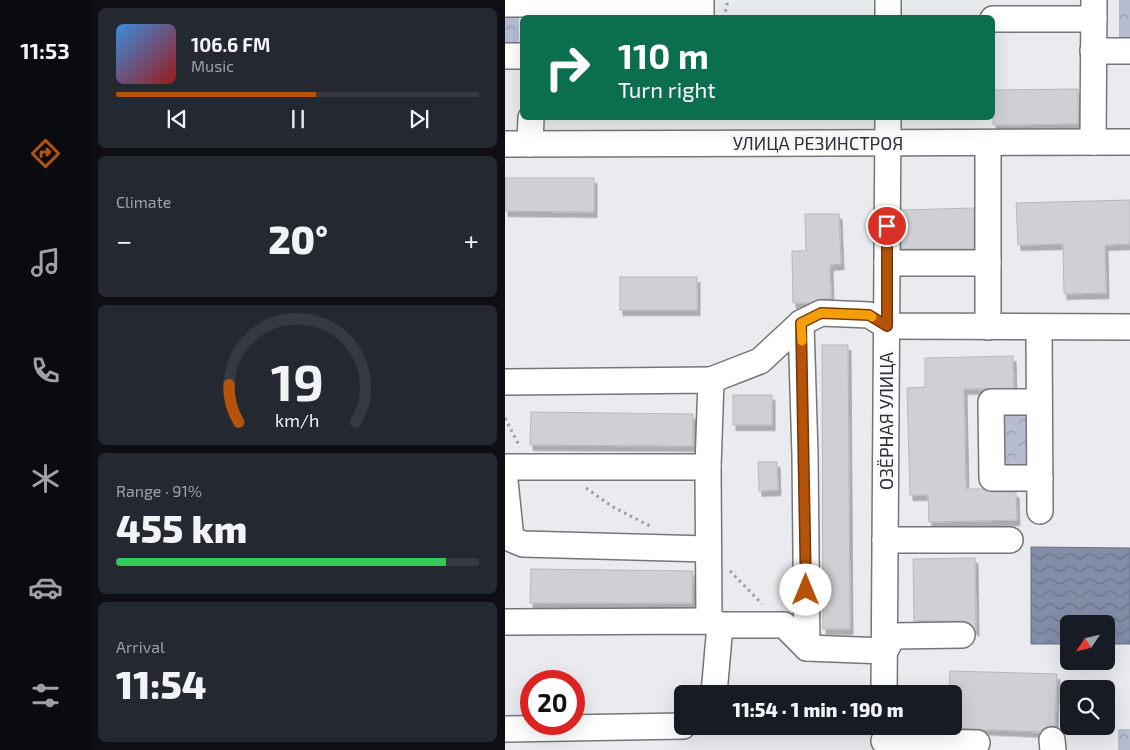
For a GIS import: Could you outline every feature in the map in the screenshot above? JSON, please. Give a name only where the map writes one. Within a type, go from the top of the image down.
[{"type":"street","points":[[888,0],[888,15]]},
{"type":"street","points":[[505,4],[530,11],[701,4],[701,15]]},
{"type":"street","points":[[995,18],[1094,10],[1093,142]]},
{"type":"street","points":[[1093,51],[1130,51]]},
{"type":"street","points":[[505,56],[520,56]]},
{"type":"street","points":[[530,144],[531,120]]},
{"type":"street","name":"ОЗЁРНАЯ УЛИЦА","points":[[885,685],[888,120]]},
{"type":"street","name":"УЛИЦА РЕЗИНСТРОЯ","points":[[505,144],[1130,142]]},
{"type":"street","points":[[987,327],[988,143]]},
{"type":"street","points":[[887,263],[988,263]]},
{"type":"street","points":[[505,382],[711,380],[760,361],[801,323],[821,313],[869,315],[887,326],[1130,327]]},
{"type":"street","points":[[801,323],[805,455],[807,648]]},
{"type":"street","points":[[1039,327],[1040,510]]},
{"type":"street","points":[[711,380],[707,549],[714,623],[713,685]]},
{"type":"street","points":[[1039,402],[991,402],[991,421],[992,478],[1040,478]]},
{"type":"street","points":[[505,467],[708,467]]},
{"type":"street","points":[[505,481],[511,539],[523,544],[707,549]]},
{"type":"street","points":[[885,540],[1010,540]]},
{"type":"street","points":[[505,622],[714,623],[784,626],[807,648],[885,651],[893,636],[962,635]]},
{"type":"street","points":[[505,729],[674,726]]},
{"type":"street","points":[[884,739],[977,743]]},
{"type":"path","points":[[724,15],[727,0]]},
{"type":"path","points":[[505,418],[530,467]]},
{"type":"green space","points":[[1119,0],[1130,0],[1130,37],[1119,37]]},
{"type":"green space","points":[[505,13],[519,13],[519,48],[505,48]]},
{"type":"green space","points":[[542,14],[683,14],[683,15]]},
{"type":"green space","points":[[1027,409],[1028,468],[994,469],[992,410]]},
{"type":"green space","points":[[1118,729],[1130,729],[1130,750],[1118,750]]},
{"type":"water","points":[[1031,547],[1130,548],[1130,644],[1115,644],[1115,615],[1060,615],[1060,644],[1031,644]]},
{"type":"building","points":[[1078,89],[1078,124],[993,125],[993,120],[995,120],[995,90]]},
{"type":"building","points":[[505,178],[594,178],[594,212],[505,211]]},
{"type":"building","points":[[1130,200],[1130,244],[1105,245],[1106,293],[1064,294],[1063,244],[1018,245],[1016,203]]},
{"type":"building","points":[[974,208],[974,249],[901,249],[902,210]]},
{"type":"building","points":[[805,214],[839,214],[841,264],[830,265],[831,299],[821,299],[810,303],[793,303],[792,251],[806,251]]},
{"type":"building","points":[[620,277],[697,277],[697,310],[620,310]]},
{"type":"building","points":[[822,345],[848,345],[850,629],[823,629]]},
{"type":"building","points":[[1013,356],[1014,388],[964,389],[966,489],[1016,492],[1017,520],[929,522],[928,495],[910,495],[907,388],[925,387],[925,358]]},
{"type":"building","points":[[733,395],[772,395],[772,425],[733,425]]},
{"type":"building","points":[[531,412],[693,414],[693,446],[530,445]]},
{"type":"building","points":[[758,462],[777,462],[778,490],[759,491]]},
{"type":"building","points":[[975,558],[976,631],[969,623],[962,621],[914,621],[913,559]]},
{"type":"building","points":[[531,569],[693,571],[692,603],[530,603]]},
{"type":"building","points":[[950,671],[1057,674],[1055,726],[1044,728],[1040,732],[962,728],[962,685],[949,685]]},
{"type":"slow traffic","points":[[802,341],[801,323],[821,313],[869,315],[872,317]]},
{"type":"route","points":[[806,590],[805,455],[801,323],[821,313],[869,315],[887,326],[887,226]]}]
